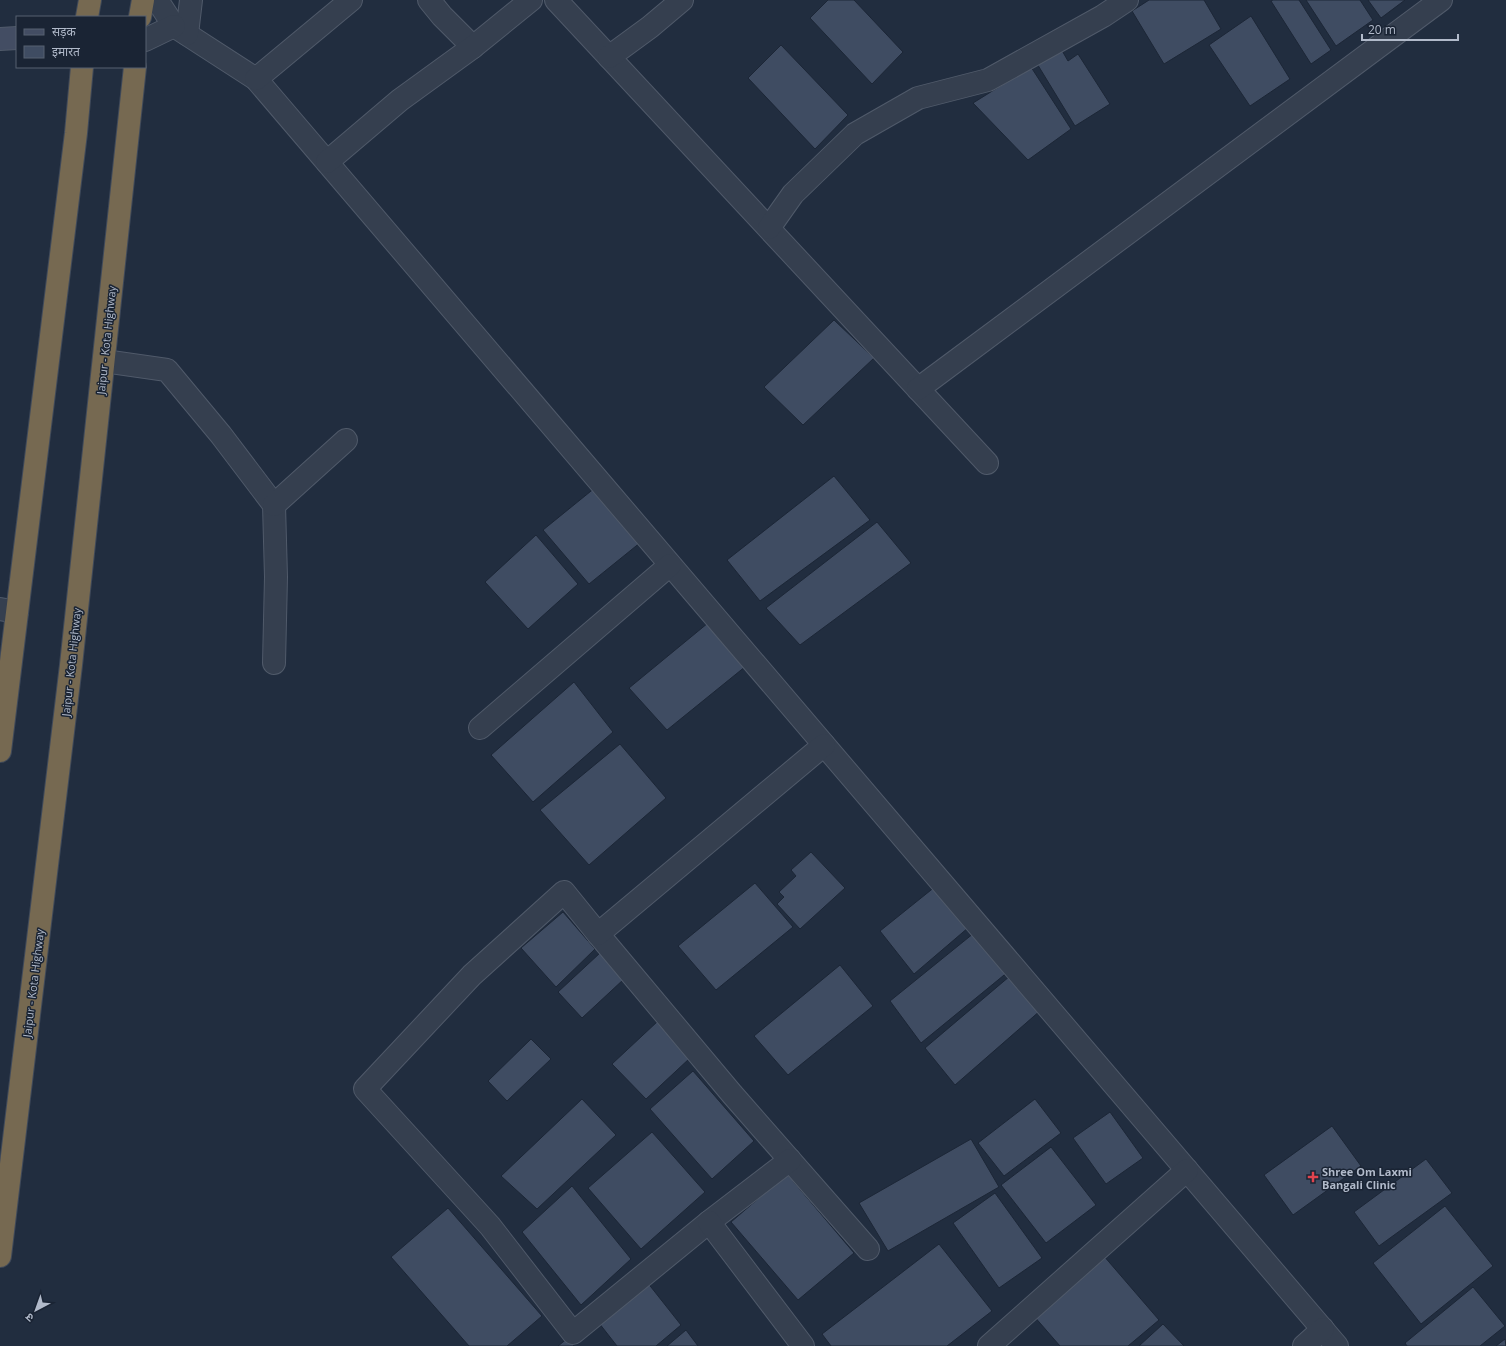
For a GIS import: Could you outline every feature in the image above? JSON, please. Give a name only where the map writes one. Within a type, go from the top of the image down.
[{"type":"highway","points":[[87,16],[90,0]]},
{"type":"highway","points":[[140,16],[143,0]]},
{"type":"highway","points":[[0,751],[8,611],[76,133],[82,68]]},
{"type":"highway","name":"Jaipur - Kota Highway","points":[[0,1256],[70,672],[135,68]]},
{"type":"street","points":[[157,0],[181,30],[256,79],[1337,1346]]},
{"type":"street","points":[[181,30],[191,0]]},
{"type":"street","points":[[429,0],[442,16],[473,47]]},
{"type":"street","points":[[326,162],[400,100],[473,47],[531,0]]},
{"type":"street","points":[[556,0],[987,463]]},
{"type":"street","points":[[609,57],[650,27],[682,0]]},
{"type":"street","points":[[769,228],[793,194],[855,134],[918,98],[988,80],[1103,16],[1127,0]]},
{"type":"street","points":[[918,389],[1441,0]]},
{"type":"street","points":[[256,79],[343,3]]},
{"type":"street","points":[[146,40],[181,30]]},
{"type":"street","points":[[0,40],[16,38]]},
{"type":"street","points":[[104,361],[167,370],[221,435],[274,505],[276,577],[274,663]]},
{"type":"street","points":[[274,505],[346,440]]},
{"type":"street","points":[[480,728],[670,565]]},
{"type":"street","points":[[598,934],[824,745]]},
{"type":"street","points":[[790,1160],[709,1222],[578,1339],[490,1226],[365,1089],[472,975],[564,892],[732,1094],[790,1160],[868,1249]]},
{"type":"street","points":[[989,1346],[1187,1170]]},
{"type":"street","points":[[709,1222],[804,1346]]},
{"type":"street","points":[[1304,1346],[1323,1329]]},
{"type":"building","points":[[828,0],[854,0],[903,52],[872,84],[810,18]]},
{"type":"building","points":[[1149,0],[1204,0],[1221,29],[1164,64],[1132,11]]},
{"type":"building","points":[[1299,0],[1331,50],[1311,64],[1271,1]]},
{"type":"building","points":[[1306,0],[1360,0],[1373,20],[1336,46]]},
{"type":"building","points":[[1368,0],[1405,0],[1381,18]]},
{"type":"building","points":[[1251,16],[1290,79],[1250,106],[1209,45]]},
{"type":"building","points":[[781,45],[848,115],[815,149],[748,78]]},
{"type":"building","points":[[1060,47],[1068,61],[1078,54],[1110,104],[1075,126],[1036,62]]},
{"type":"building","points":[[1031,67],[1071,129],[1028,160],[973,103]]},
{"type":"building","points":[[834,320],[874,358],[803,425],[764,387]]},
{"type":"building","points":[[834,476],[870,520],[760,601],[727,560]]},
{"type":"building","points":[[596,487],[641,542],[589,584],[543,530]]},
{"type":"building","points":[[877,522],[911,563],[800,645],[766,608]]},
{"type":"building","points":[[536,535],[578,584],[528,629],[485,582]]},
{"type":"building","points":[[708,623],[746,666],[667,730],[629,688]]},
{"type":"building","points":[[574,682],[613,732],[533,802],[491,755]]},
{"type":"building","points":[[620,744],[666,798],[589,865],[540,810]]},
{"type":"building","points":[[811,852],[845,888],[800,929],[777,904],[784,897],[779,892],[796,876],[791,870]]},
{"type":"building","points":[[755,883],[793,927],[716,990],[678,946]]},
{"type":"building","points":[[936,886],[969,927],[914,974],[880,931]]},
{"type":"building","points":[[563,912],[595,949],[556,987],[521,948]]},
{"type":"building","points":[[974,933],[1009,971],[921,1043],[890,1001]]},
{"type":"building","points":[[600,953],[624,979],[582,1018],[558,992]]},
{"type":"building","points":[[840,965],[873,1006],[788,1075],[754,1036]]},
{"type":"building","points":[[1010,976],[1041,1010],[955,1085],[925,1048]]},
{"type":"building","points":[[658,1021],[690,1058],[646,1099],[612,1064]]},
{"type":"building","points":[[531,1039],[551,1059],[507,1101],[488,1081]]},
{"type":"building","points":[[693,1071],[754,1141],[712,1179],[650,1109]]},
{"type":"building","points":[[582,1099],[616,1135],[537,1209],[501,1176]]},
{"type":"building","points":[[1035,1099],[1061,1133],[1004,1176],[978,1143]]},
{"type":"building","points":[[1110,1112],[1143,1158],[1106,1184],[1073,1138]]},
{"type":"building","points":[[1332,1126],[1361,1166],[1293,1215],[1264,1175]]},
{"type":"building","points":[[652,1132],[705,1192],[641,1249],[588,1188]]},
{"type":"building","points":[[971,1139],[999,1187],[888,1251],[859,1203]]},
{"type":"building","points":[[1051,1147],[1096,1205],[1046,1243],[1001,1185]]},
{"type":"building","points":[[1426,1159],[1452,1193],[1379,1246],[1354,1212]]},
{"type":"building","points":[[787,1174],[854,1253],[798,1300],[731,1222]]},
{"type":"building","points":[[572,1186],[631,1259],[581,1305],[522,1232]]},
{"type":"building","points":[[995,1193],[1042,1258],[999,1288],[953,1223]]},
{"type":"building","points":[[1445,1206],[1493,1266],[1421,1324],[1373,1263]]},
{"type":"building","points":[[448,1208],[542,1316],[507,1346],[469,1346],[391,1257]]},
{"type":"building","points":[[939,1244],[992,1311],[947,1346],[831,1346],[822,1334]]},
{"type":"building","points":[[1103,1255],[1159,1320],[1128,1346],[1060,1346],[1033,1315]]},
{"type":"building","points":[[647,1282],[681,1325],[656,1346],[617,1346],[599,1323]]},
{"type":"building","points":[[1473,1287],[1505,1326],[1480,1346],[1407,1346],[1405,1343]]},
{"type":"building","points":[[1163,1324],[1184,1346],[1139,1346]]},
{"type":"building","points":[[686,1330],[698,1346],[667,1346]]},
{"type":"building","points":[[568,1338],[574,1346],[558,1346]]},
{"type":"building","points":[[1505,1339],[1506,1346],[1496,1346]]},
{"type":"place","name":"Shree Om Laxmi Bangali Clinic","points":[[1313,1177]]}]
